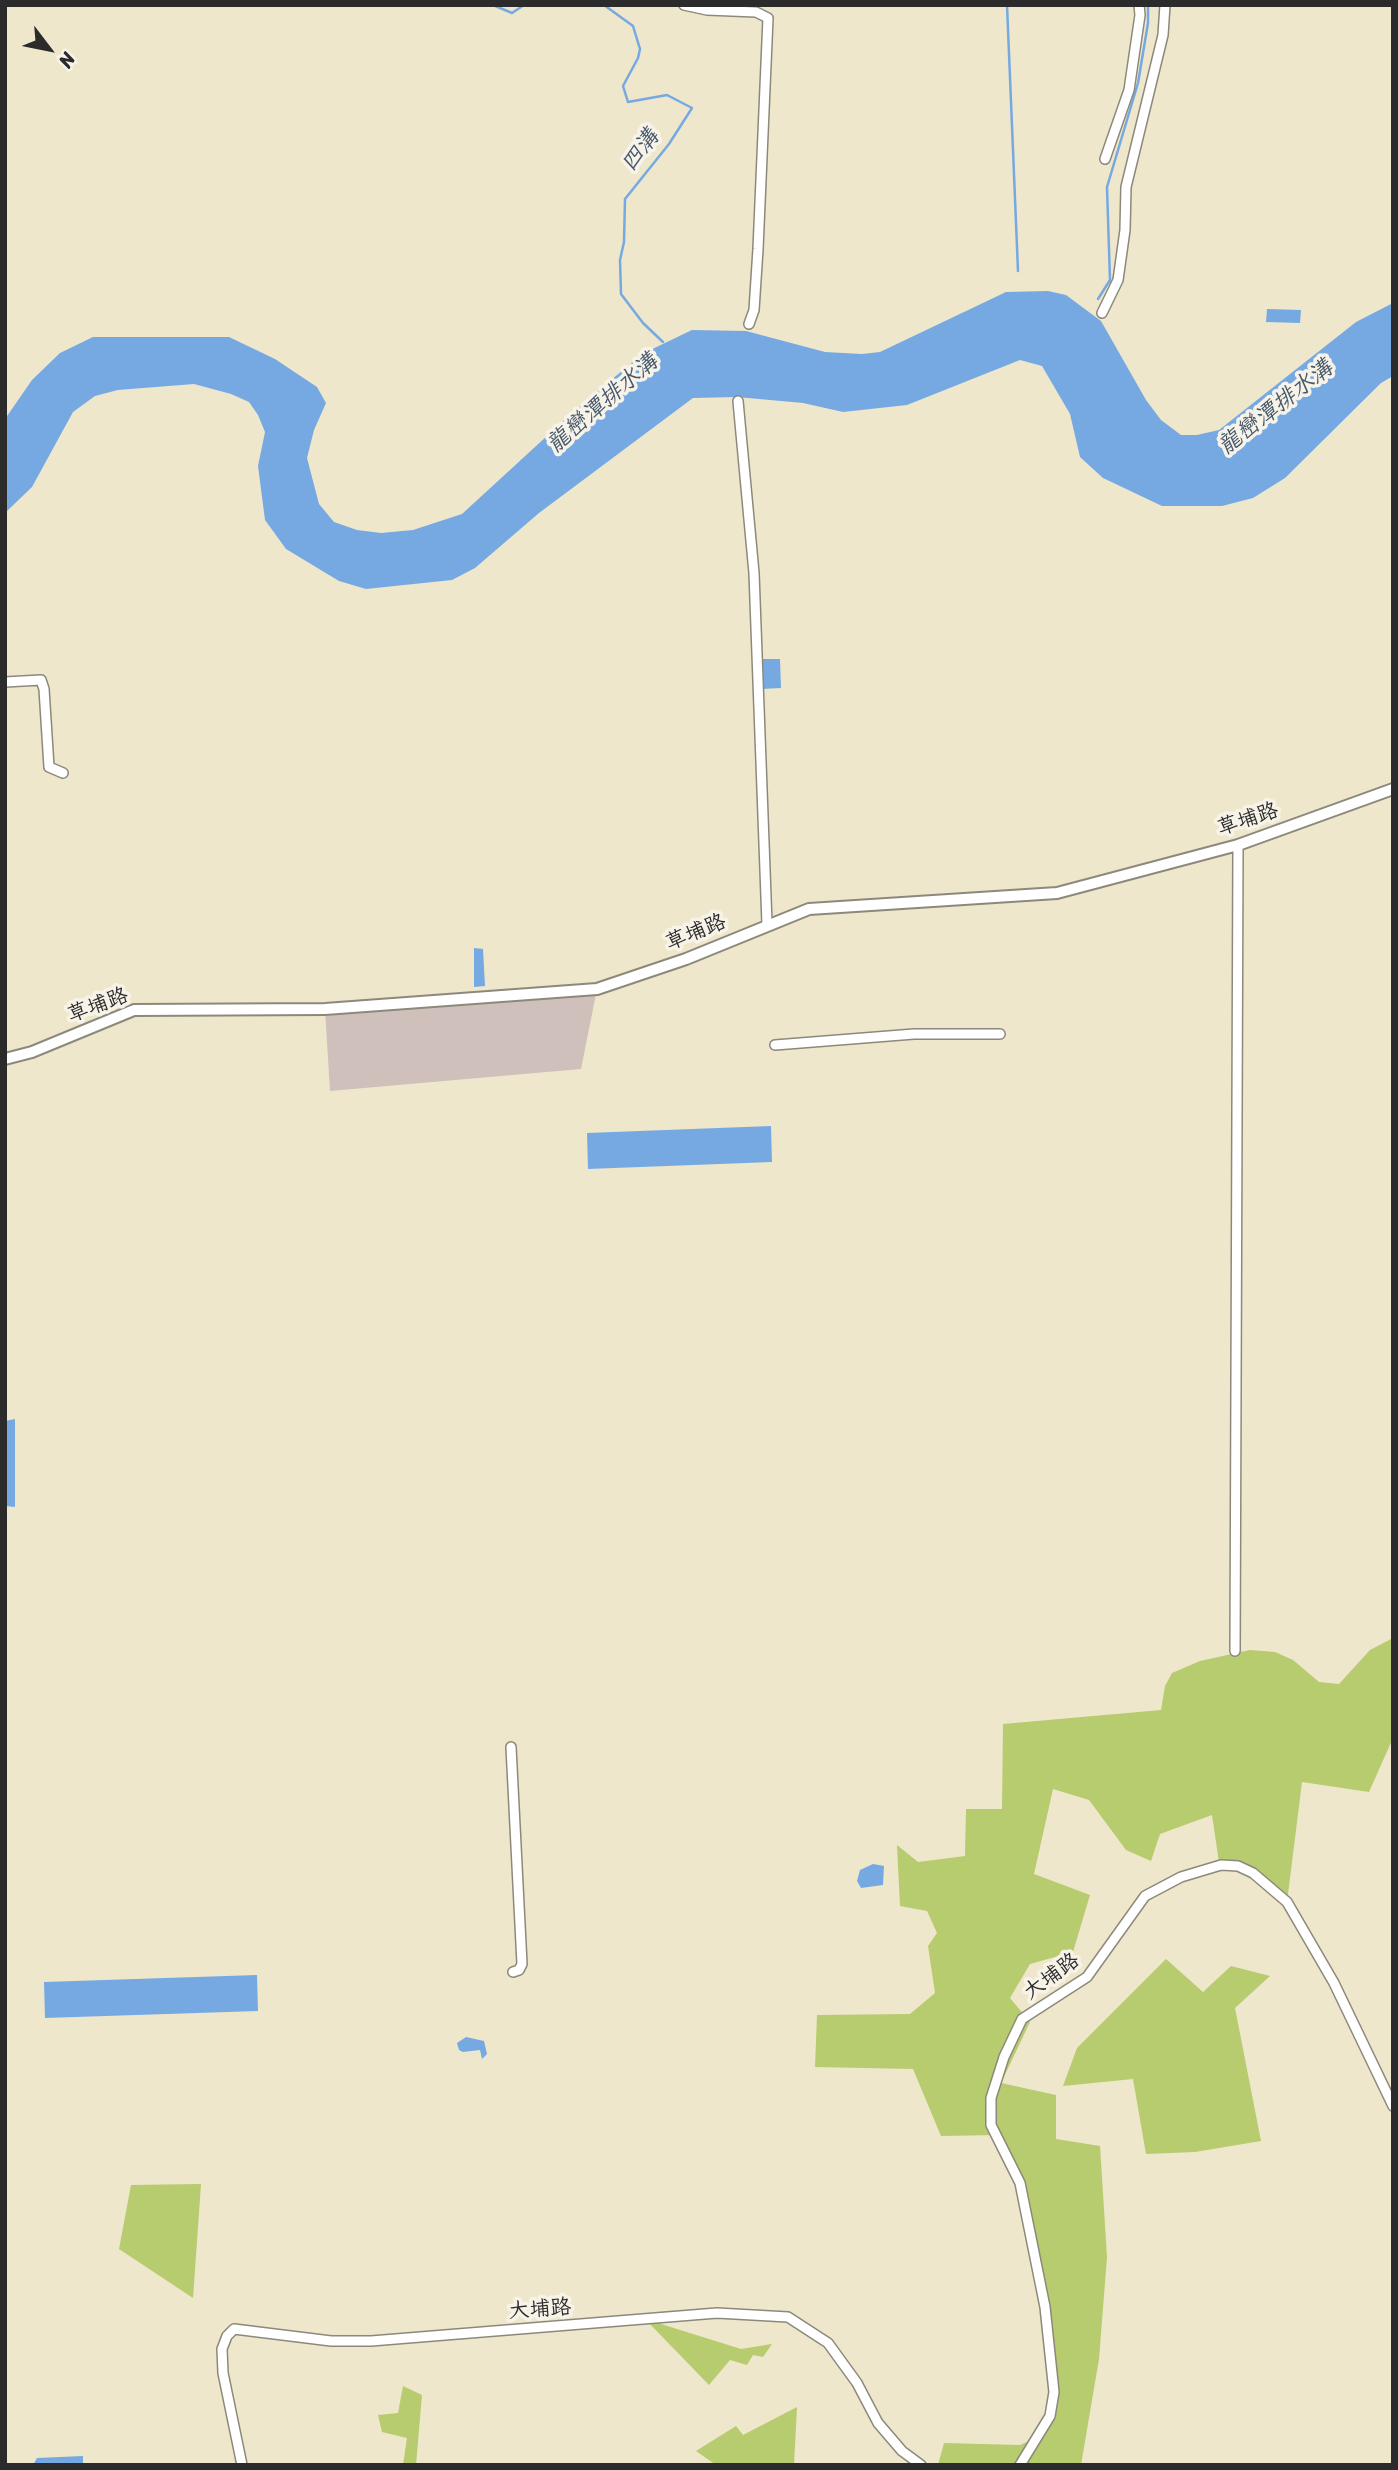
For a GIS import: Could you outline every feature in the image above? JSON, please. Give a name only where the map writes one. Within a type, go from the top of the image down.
[{"type":"street","points":[[684,5],[707,10],[756,12],[768,18],[758,262],[754,310],[749,324]]},
{"type":"street","points":[[1105,159],[1129,90],[1140,15],[1139,5]]},
{"type":"street","points":[[1102,313],[1118,280],[1125,230],[1126,187],[1163,35],[1165,5]]},
{"type":"street","points":[[738,401],[754,573],[767,924]]},
{"type":"street","points":[[5,682],[41,680],[44,689],[49,766],[63,773]]},
{"type":"street","name":"草埔路","points":[[5,1059],[32,1052],[134,1010],[325,1009],[597,989],[686,959],[809,909],[1057,893],[1238,845],[1393,789]]},
{"type":"street","points":[[1235,1650],[1238,845]]},
{"type":"street","points":[[775,1045],[914,1034],[1000,1034]]},
{"type":"street","points":[[511,1747],[522,1964],[513,1972]]},
{"type":"street","name":"大埔路","points":[[1020,2465],[1050,2416],[1054,2392],[1045,2307],[1020,2183],[991,2125],[991,2098],[1004,2057],[1023,2019],[1087,1977],[1145,1896],[1181,1877],[1221,1865],[1238,1866],[1253,1873],[1287,1902],[1334,1983],[1393,2106]]},
{"type":"street","name":"大埔路","points":[[242,2465],[223,2372],[222,2349],[227,2336],[234,2329],[331,2341],[370,2341],[717,2313],[788,2317],[828,2343],[857,2383],[878,2423],[902,2451],[921,2465]]},
{"type":"shaded area","points":[[597,989],[581,1069],[330,1091],[325,1009]]},
{"type":"green space","points":[[1393,1638],[1393,1738],[1369,1792],[1302,1782],[1287,1902],[1241,1870],[1220,1869],[1212,1815],[1160,1834],[1151,1861],[1126,1850],[1089,1800],[1053,1789],[1034,1874],[1090,1895],[1073,1952],[1030,1964],[1010,1998],[1030,2022],[1001,2083],[1056,2095],[1056,2139],[1100,2146],[1107,2257],[1099,2359],[1081,2465],[938,2465],[944,2443],[1020,2445],[1043,2435],[1056,2402],[1025,2191],[997,2135],[941,2136],[913,2069],[815,2067],[817,2015],[910,2014],[935,1993],[928,1946],[937,1933],[927,1911],[900,1906],[897,1845],[918,1862],[965,1856],[966,1809],[1002,1809],[1003,1724],[1161,1710],[1165,1686],[1172,1673],[1200,1661],[1250,1650],[1275,1652],[1293,1660],[1319,1682],[1339,1684],[1370,1650]]},
{"type":"green space","points":[[1166,1959],[1203,1992],[1231,1966],[1270,1976],[1235,2008],[1261,2141],[1195,2152],[1146,2154],[1133,2079],[1063,2086],[1077,2048]]},
{"type":"green space","points":[[201,2184],[193,2298],[119,2249],[131,2185]]},
{"type":"green space","points":[[645,2319],[741,2349],[772,2344],[763,2357],[753,2355],[747,2365],[730,2360],[709,2385]]},
{"type":"green space","points":[[403,2386],[422,2395],[416,2465],[403,2465],[407,2438],[382,2432],[378,2415],[398,2413]]},
{"type":"green space","points":[[797,2407],[794,2465],[716,2465],[696,2451],[736,2426],[743,2435]]},
{"type":"water","name":"龍巒潭排水溝","points":[[1048,291],[1066,295],[1101,321],[1146,400],[1161,420],[1181,435],[1219,430],[1356,322],[1393,303],[1393,376],[1381,383],[1285,478],[1253,498],[1222,506],[1162,506],[1103,478],[1080,457],[1070,414],[1042,366],[1020,360],[907,405],[843,412],[803,403],[737,397],[693,398],[539,513],[475,568],[452,580],[366,589],[339,581],[286,549],[265,520],[258,466],[265,432],[258,415],[249,402],[194,384],[118,390],[95,396],[73,412],[32,487],[5,513],[5,419],[32,380],[60,353],[93,337],[229,337],[275,359],[317,387],[326,403],[314,430],[307,458],[319,504],[334,522],[357,530],[381,533],[413,530],[462,514],[572,413],[642,354],[692,330],[746,331],[825,352],[862,354],[880,352],[1006,292]]},
{"type":"water","points":[[1267,309],[1301,310],[1300,323],[1266,322]]},
{"type":"water","points":[[759,659],[780,659],[781,688],[761,689]]},
{"type":"water","points":[[474,948],[483,949],[485,986],[474,987]]},
{"type":"water","points":[[771,1126],[772,1162],[588,1169],[587,1133]]},
{"type":"water","points":[[15,1419],[15,1507],[5,1506],[5,1421]]},
{"type":"water","points":[[873,1864],[884,1866],[883,1885],[861,1888],[857,1881],[860,1870]]},
{"type":"water","points":[[257,1975],[258,2011],[45,2018],[44,1982]]},
{"type":"water","points":[[466,2037],[484,2041],[487,2054],[482,2059],[480,2050],[459,2050],[457,2043]]},
{"type":"water","points":[[83,2456],[83,2465],[33,2465],[37,2458]]},
{"type":"waterway","name":"四溝","points":[[493,5],[512,13],[524,5]]},
{"type":"waterway","name":"四溝","points":[[604,5],[633,26],[640,49],[623,86],[628,102],[667,95],[692,108],[669,144],[625,199],[624,242],[620,260],[621,294],[643,323],[663,342]]},
{"type":"waterway","points":[[1007,5],[1018,271]]},
{"type":"waterway","points":[[1098,299],[1110,280],[1107,187],[1138,83],[1148,23],[1148,5]]}]
